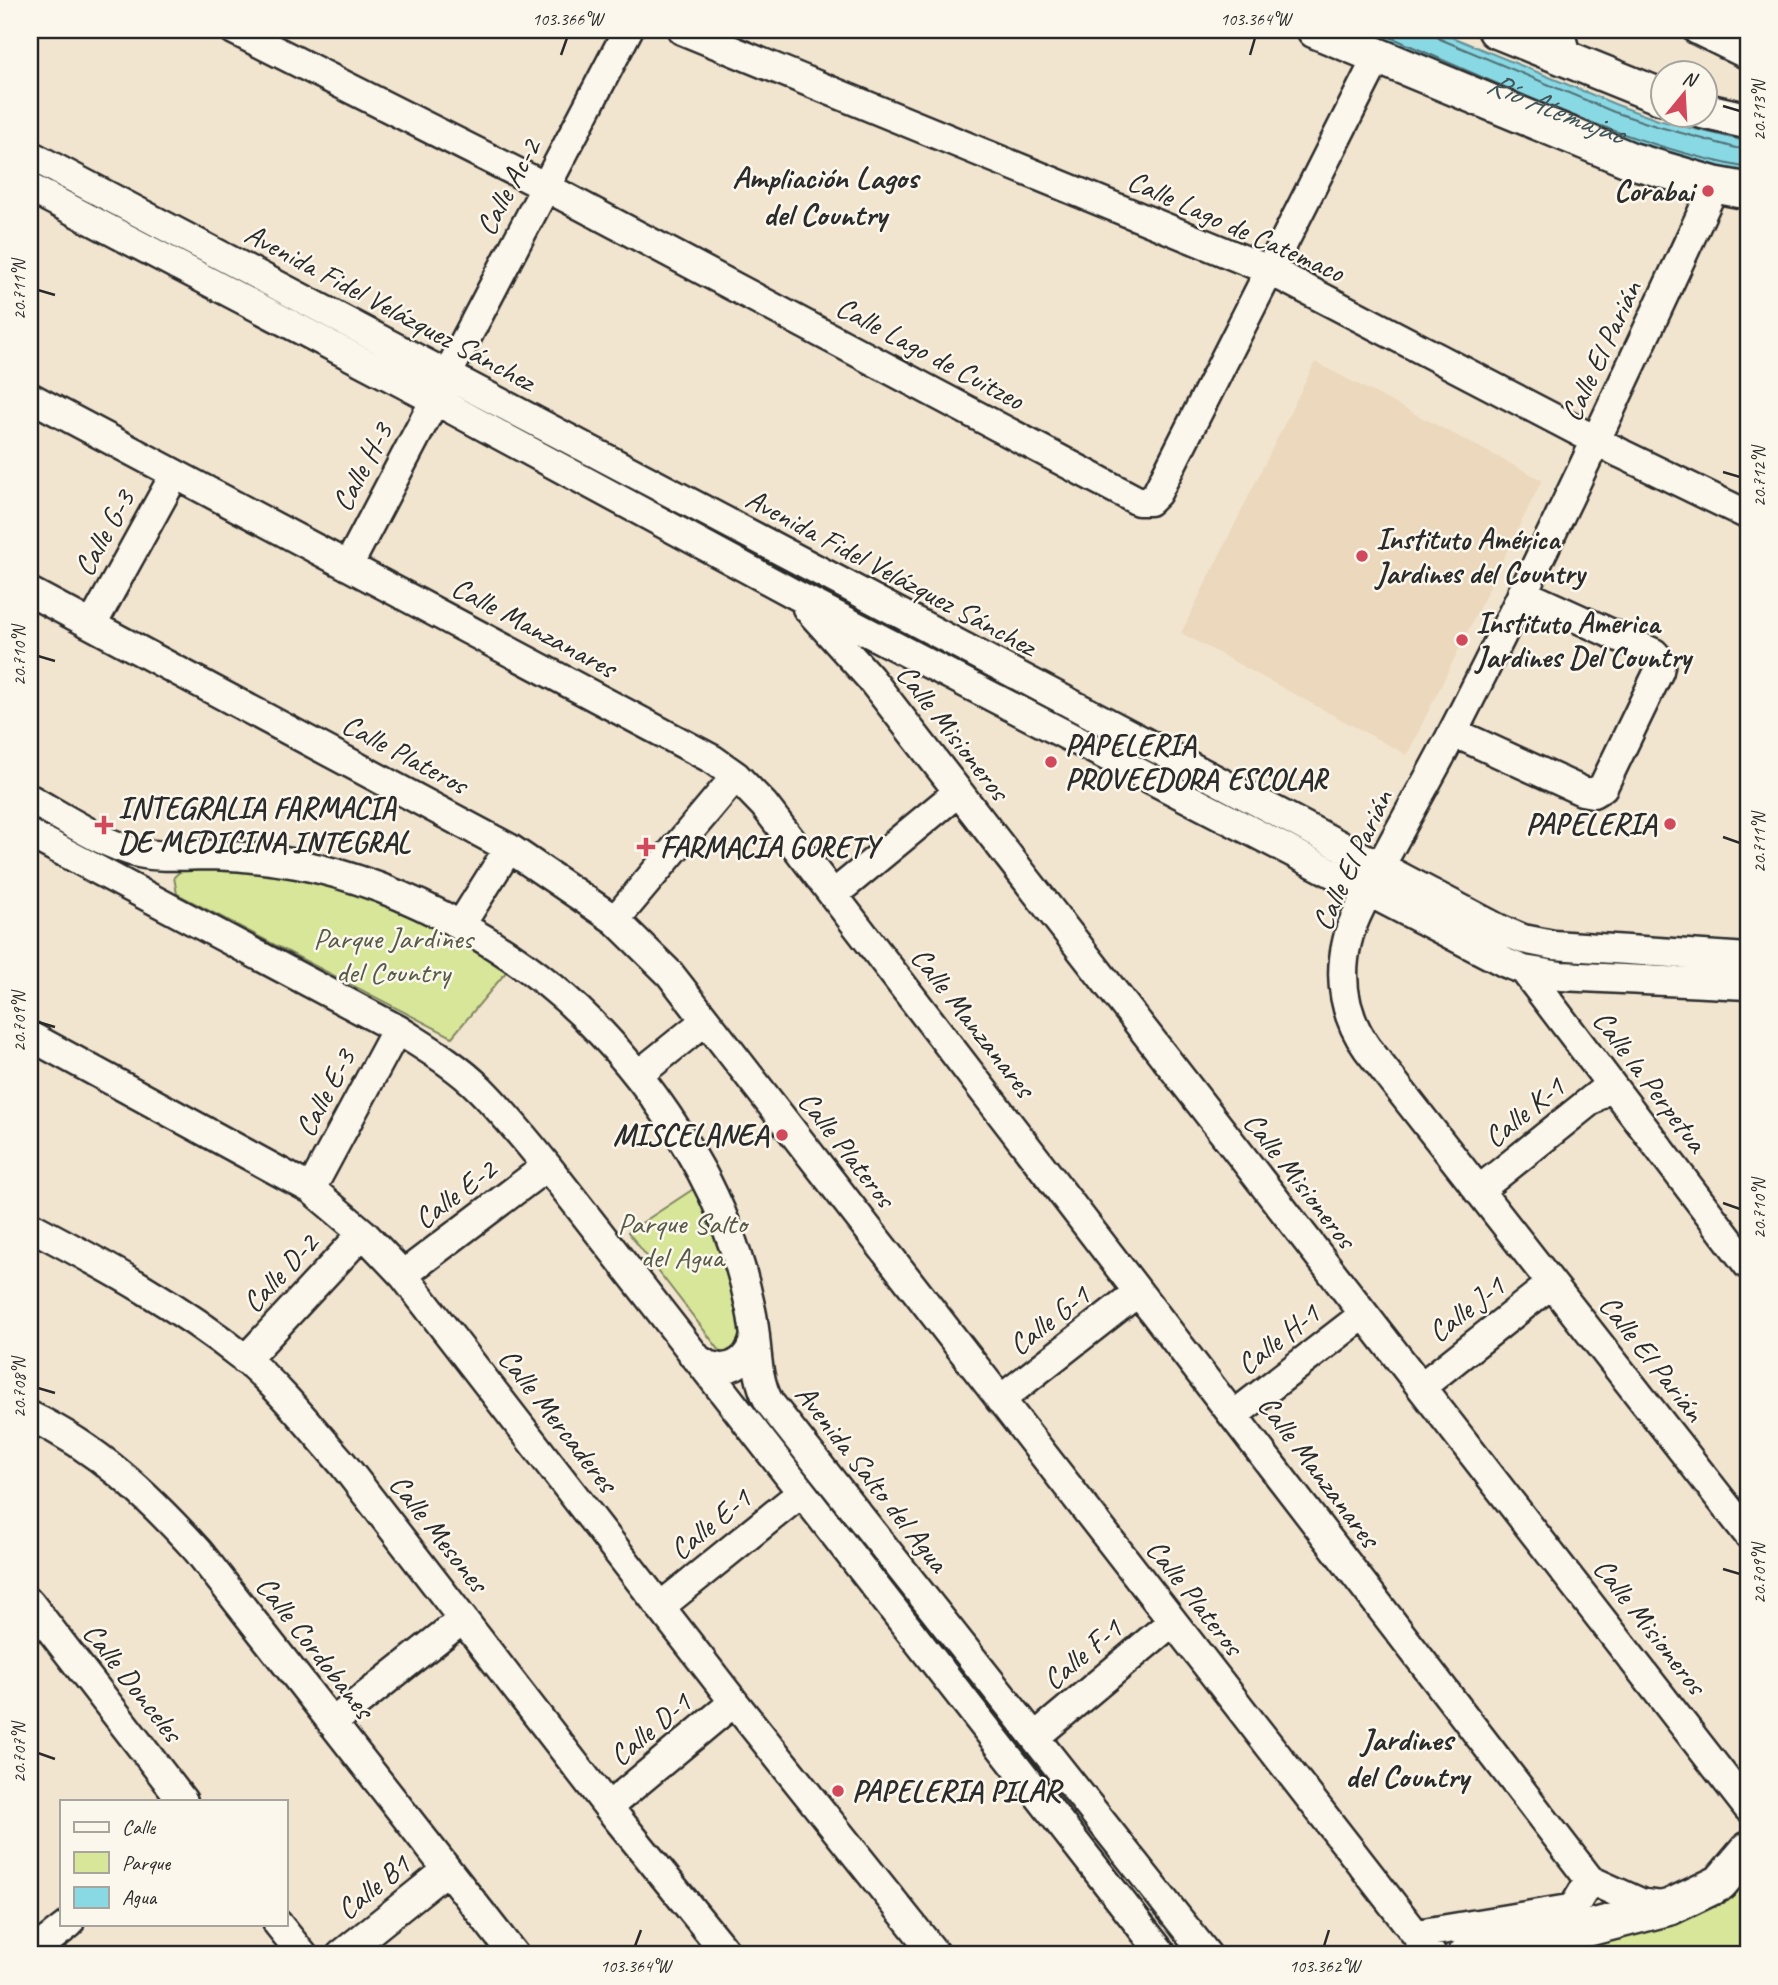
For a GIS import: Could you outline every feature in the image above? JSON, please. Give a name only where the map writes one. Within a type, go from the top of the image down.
[{"type":"main road","points":[[1315,30],[1630,160],[1732,188]]},
{"type":"main road","points":[[1496,30],[1563,44],[1648,90]]},
{"type":"main road","points":[[1718,114],[1748,121]]},
{"type":"main road","points":[[1466,1955],[1519,1946],[1573,1920],[1670,1907],[1720,1883],[1748,1850]]},
{"type":"street","name":"Calle Lago de Cuitzeo","points":[[234,30],[546,187],[1139,501],[1149,501],[1157,493],[1378,56]]},
{"type":"street","name":"Calle Ac-2","points":[[441,388],[628,30]]},
{"type":"street","name":"Calle Lago de Catemaco","points":[[682,30],[1271,271],[1748,515]]},
{"type":"street","points":[[1697,30],[1748,54]]},
{"type":"street","name":"Avenida Fidel Velázquez Sánchez","points":[[30,155],[441,388],[537,455],[796,596],[1374,879],[1523,939],[1561,946],[1748,958]]},
{"type":"street","name":"Avenida Fidel Velázquez Sánchez","points":[[30,187],[441,388],[550,430],[1374,879],[1506,963],[1524,970],[1560,976],[1748,985]]},
{"type":"street","name":"Calle El Parián","points":[[1732,188],[1597,440],[1454,732],[1354,919],[1344,959],[1343,979],[1345,1000],[1354,1029],[1748,1534]]},
{"type":"street","name":"Calle H-3","points":[[348,566],[441,388]]},
{"type":"street","name":"Calle Manzanares","points":[[30,397],[712,759],[736,776],[764,805],[1590,1880],[1641,1903],[1670,1907]]},
{"type":"street","points":[[537,455],[550,430]]},
{"type":"street","name":"Calle G-3","points":[[92,625],[175,474]]},
{"type":"street","name":"Calle Plateros","points":[[30,592],[509,848],[615,920],[670,974],[1425,1945]]},
{"type":"street","points":[[1454,732],[1582,792],[1593,793],[1603,787],[1659,671],[1661,661],[1654,653],[1521,593]]},
{"type":"street","name":"Calle Misioneros","points":[[796,596],[870,678],[1363,1315],[1738,1777],[1748,1808]]},
{"type":"street","points":[[615,920],[736,776]]},
{"type":"street","points":[[833,895],[958,792]]},
{"type":"street","name":"Avenida Salto del Agua","points":[[30,799],[115,845],[157,856],[212,855],[297,864],[378,887],[422,906],[493,945],[566,999],[602,1033],[638,1075],[670,1120],[696,1162],[722,1214],[751,1310],[762,1389],[769,1402],[1207,1955]]},
{"type":"street","points":[[30,834],[397,1029],[478,1087],[515,1126],[1163,1955]]},
{"type":"street","points":[[460,926],[509,848]]},
{"type":"street","points":[[181,914],[163,897],[161,880],[169,865],[184,856]]},
{"type":"street","name":"Calle la Perpetua","points":[[1524,970],[1748,1265]]},
{"type":"street","points":[[638,1075],[705,1021]]},
{"type":"street","name":"Calle E-3","points":[[311,1189],[397,1029]]},
{"type":"street","name":"Calle Mercaderes","points":[[30,1036],[311,1189],[363,1233],[404,1275],[734,1702],[936,1955]]},
{"type":"street","name":"Calle K-1","points":[[1478,1191],[1610,1085]]},
{"type":"street","name":"Calle E-2","points":[[404,1275],[547,1167]]},
{"type":"street","name":"Calle Mesones","points":[[30,1226],[175,1307],[245,1360],[343,1464],[608,1807],[729,1955]]},
{"type":"street","name":"Calle D-2","points":[[245,1360],[363,1233]]},
{"type":"street","name":"Calle J-1","points":[[1421,1387],[1551,1284]]},
{"type":"street","name":"Calle G-1","points":[[1000,1401],[1138,1292]]},
{"type":"street","name":"Calle H-1","points":[[1234,1415],[1363,1315]]},
{"type":"street","points":[[693,1355],[708,1366],[718,1368],[736,1365],[749,1353],[755,1336]]},
{"type":"street","name":"Calle Cordobanes","points":[[30,1416],[98,1455],[154,1503],[198,1551],[514,1955]]},
{"type":"street","name":"Calle E-1","points":[[660,1607],[801,1493]]},
{"type":"street","name":"Calle Donceles","points":[[30,1603],[182,1800]]},
{"type":"street","points":[[332,1723],[463,1619]]},
{"type":"street","name":"Calle F-1","points":[[1035,1737],[1172,1622]]},
{"type":"street","points":[[944,1674],[970,1656]]},
{"type":"street","name":"Calle D-1","points":[[608,1807],[734,1702]]},
{"type":"street","name":"Calle B1","points":[[341,1955],[447,1870]]},
{"type":"street","points":[[1425,1945],[1573,1920],[1575,1905],[1590,1880]]},
{"type":"street","points":[[30,1954],[66,1926]]},
{"type":"street","points":[[280,1926],[303,1955]]},
{"type":"shaded area","name":"Instituto América Jardines del Country","points":[[1315,362],[1542,480],[1407,755],[1181,633]]},
{"type":"green space","name":"Parque Jardines del Country","points":[[187,865],[240,866],[320,880],[405,909],[507,971],[452,1037],[177,894],[174,877]]},
{"type":"green space","name":"Parque Salto del Agua","points":[[698,1186],[729,1256],[749,1337],[724,1356],[628,1232]]},
{"type":"green space","points":[[1748,1874],[1748,1955],[1526,1953]]},
{"type":"water","name":"Río Atemajac","points":[[1356,30],[1435,30],[1648,116],[1648,130],[1699,130],[1748,142],[1748,175],[1661,155]]},
{"type":"place","name":"Corabai","points":[[1708,191]]},
{"type":"place","name":"Instituto América Jardines del Country","points":[[1362,556]]},
{"type":"place","name":"Instituto America Jardines Del Country","points":[[1462,640]]},
{"type":"place","name":"PAPELERIA PROVEEDORA ESCOLAR","points":[[1051,762]]},
{"type":"place","name":"PAPELERIA","points":[[1670,824]]},
{"type":"place","name":"INTEGRALIA FARMACIA DE MEDICINA INTEGRAL","points":[[104,825]]},
{"type":"place","name":"FARMACIA GORETY","points":[[646,847]]},
{"type":"place","name":"MISCELANEA","points":[[782,1135]]},
{"type":"place","name":"PAPELERIA PILAR","points":[[838,1791]]},
{"type":"district","name":"Ampliación Lagos del Country","points":[[825,196]]},
{"type":"district","name":"Jardines del Country","points":[[1407,1758]]}]
